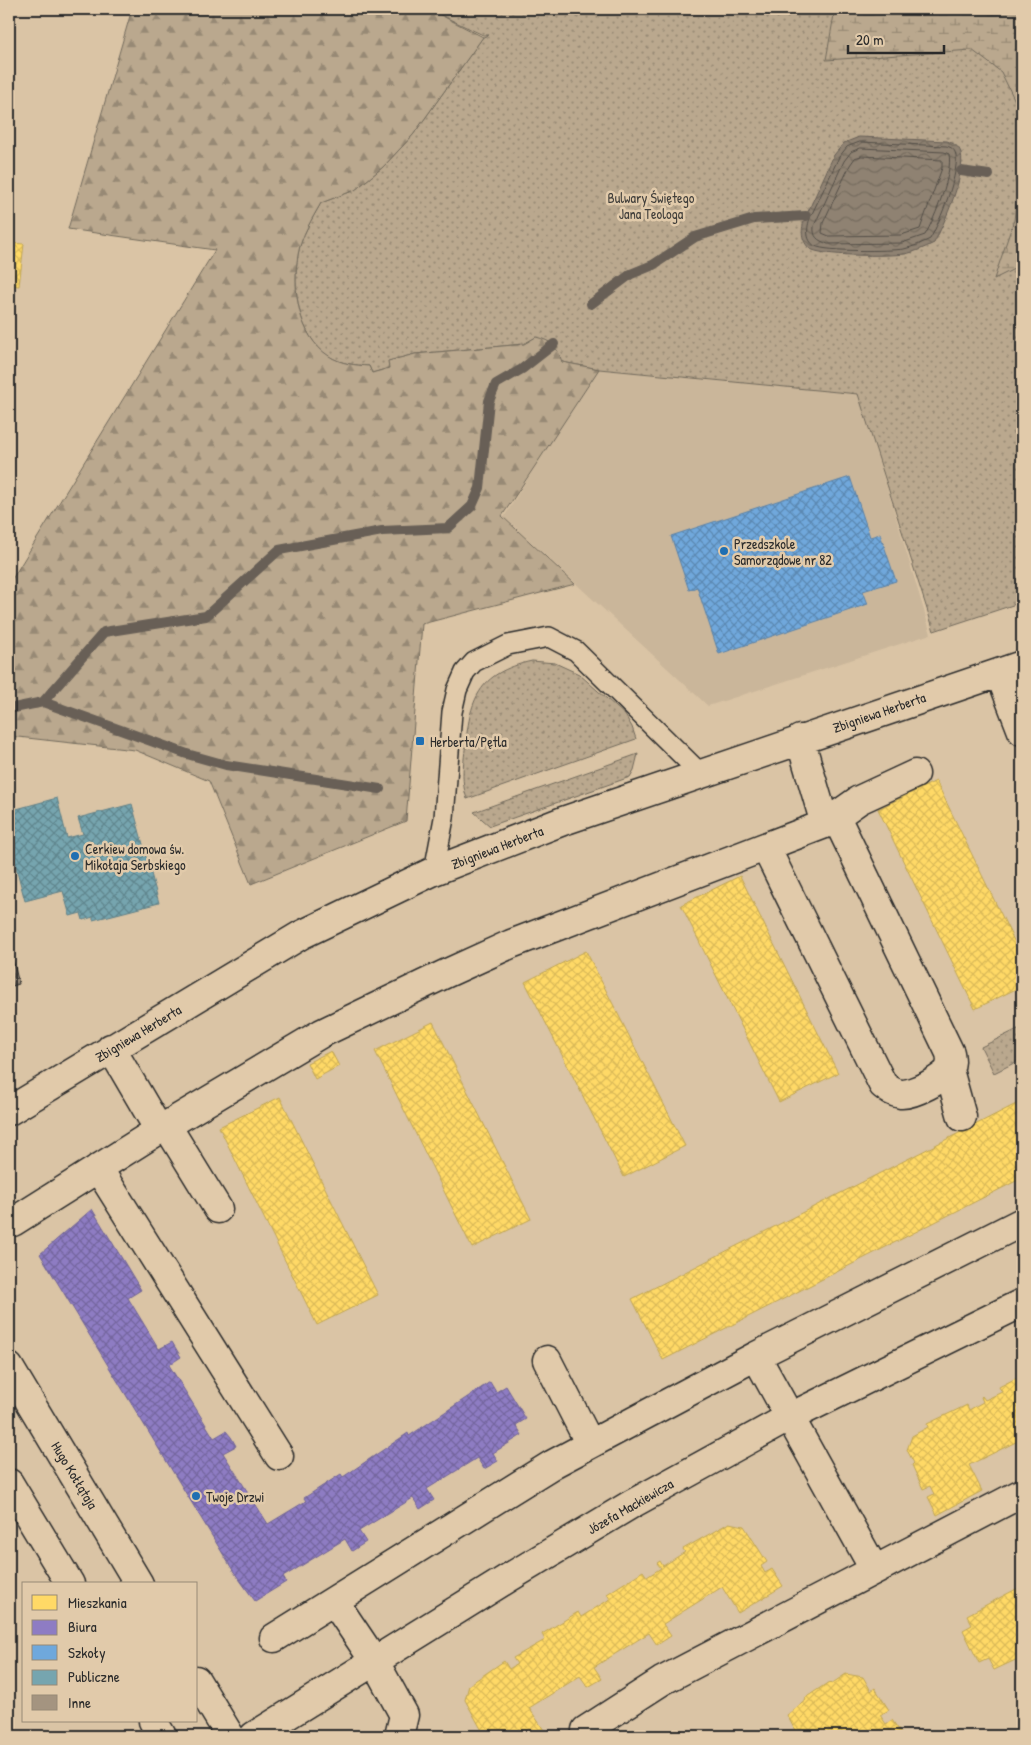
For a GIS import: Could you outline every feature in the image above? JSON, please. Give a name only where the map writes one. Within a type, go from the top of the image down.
[{"type":"street","points":[[1011,669],[1022,731]]},
{"type":"street","name":"Zbigniewa Herberta","points":[[9,1111],[302,935],[434,871],[563,820],[1011,669]]},
{"type":"street","points":[[766,848],[883,1085],[892,1092],[911,1093],[939,1079],[949,1070],[952,1061],[950,1053],[831,821],[800,739]]},
{"type":"street","points":[[13,1222],[163,1128],[322,1033],[511,944],[766,848],[831,821],[858,800],[915,774]]},
{"type":"street","points":[[111,1048],[218,1209]]},
{"type":"street","points":[[949,1070],[962,1117]]},
{"type":"street","points":[[98,1168],[279,1456]]},
{"type":"street","points":[[274,1638],[553,1464],[756,1356],[1022,1222]]},
{"type":"street","name":"Józefa Mackiewicza","points":[[254,1736],[630,1505],[788,1418],[1022,1303]]},
{"type":"street","points":[[756,1356],[788,1418],[807,1448],[874,1569]]},
{"type":"street","points":[[547,1360],[590,1444]]},
{"type":"street","name":"Hugo Kołłątaja","points":[[9,1367],[138,1582]]},
{"type":"street","points":[[9,1483],[69,1582]]},
{"type":"street","points":[[590,1736],[586,1730],[662,1680],[1022,1494]]},
{"type":"street","points":[[334,1601],[375,1662],[404,1715],[399,1736]]},
{"type":"street","points":[[198,1683],[230,1736]]},
{"type":"street","points":[[154,1722],[162,1736]]},
{"type":"lane","points":[[434,871],[444,818],[452,712],[457,690],[465,672],[474,662],[508,645],[549,637],[576,651],[700,773]]},
{"type":"shaded area","name":"Przedszkole Samorządowe nr 82","points":[[595,369],[859,394],[931,634],[708,706],[504,517]]},
{"type":"green space","points":[[132,9],[429,9],[483,37],[413,135],[383,167],[355,190],[321,203],[304,234],[299,248],[296,268],[297,297],[304,324],[310,337],[329,356],[353,365],[369,366],[372,373],[389,368],[388,361],[415,354],[524,344],[536,337],[546,340],[553,345],[562,362],[599,369],[502,516],[575,584],[422,624],[406,821],[251,884],[209,781],[135,750],[9,736],[9,584],[215,250],[68,229]]},
{"type":"green space","name":"Bulwary Świętego Jana Teologa","points":[[428,9],[1022,9],[1022,602],[934,631],[858,394],[599,369],[562,362],[536,337],[524,344],[415,354],[389,361],[389,368],[372,373],[369,366],[353,365],[338,361],[328,356],[318,347],[304,324],[297,296],[296,282],[299,248],[311,221],[321,203],[355,190],[383,167],[413,135],[483,37],[489,35],[483,35]]},
{"type":"green space","points":[[835,9],[1022,9],[1022,128],[1019,109],[1001,72],[972,50],[826,60]]},
{"type":"green space","points":[[1022,161],[1022,265],[994,279],[1014,220]]},
{"type":"green space","points":[[532,661],[555,663],[579,674],[625,715],[636,739],[467,799],[463,781],[463,768],[467,732],[474,703],[488,681],[499,673]]},
{"type":"green space","points":[[638,754],[630,777],[490,826],[474,812]]},
{"type":"green space","points":[[1022,1027],[1022,1059],[994,1073],[981,1047]]},
{"type":"water","points":[[859,137],[947,141],[959,148],[962,162],[957,186],[934,243],[920,250],[905,254],[885,255],[826,253],[815,251],[806,244],[802,233],[804,220],[834,155],[844,143]]},
{"type":"building: Mieszkania","points":[[9,243],[24,244],[19,286],[9,285]]},
{"type":"building: Mieszkania","points":[[936,781],[1022,957],[1022,986],[975,1009],[878,809]]},
{"type":"building: Mieszkania","points":[[740,876],[838,1073],[779,1102],[681,905]]},
{"type":"building: Mieszkania","points":[[586,951],[685,1146],[624,1177],[525,982]]},
{"type":"building: Mieszkania","points":[[433,1022],[531,1219],[472,1248],[375,1051]]},
{"type":"building: Mieszkania","points":[[331,1051],[339,1066],[315,1079],[307,1063]]},
{"type":"building: Mieszkania","points":[[280,1097],[378,1295],[317,1325],[219,1127]]},
{"type":"building: Mieszkania","points":[[1022,1101],[1022,1178],[663,1360],[632,1299]]},
{"type":"building: Mieszkania","points":[[1022,1375],[1022,1439],[969,1465],[982,1491],[937,1515],[928,1497],[934,1494],[930,1486],[923,1489],[912,1465],[914,1463],[907,1450],[912,1436],[928,1427],[927,1424],[967,1405],[969,1410],[983,1402],[982,1396],[985,1400],[1002,1392],[999,1387]]},
{"type":"building: Mieszkania","points":[[729,1523],[744,1526],[767,1562],[761,1566],[765,1573],[772,1569],[783,1586],[738,1613],[722,1587],[663,1624],[671,1636],[657,1645],[649,1633],[594,1667],[602,1679],[588,1687],[580,1676],[529,1708],[548,1736],[485,1736],[465,1700],[469,1685],[504,1661],[509,1669],[517,1664],[513,1658],[545,1640],[542,1634],[578,1612],[581,1617],[610,1599],[607,1594],[643,1571],[647,1577],[661,1568],[657,1563],[660,1561],[663,1566],[685,1552],[683,1549]]},
{"type":"building: Mieszkania","points":[[1022,1586],[1022,1657],[994,1670],[988,1659],[979,1663],[963,1630],[972,1625],[967,1615]]},
{"type":"building: Mieszkania","points":[[846,1674],[863,1677],[871,1691],[875,1688],[889,1710],[880,1715],[886,1724],[892,1720],[903,1736],[798,1736],[787,1715],[806,1700],[805,1698],[829,1682],[831,1684]]},
{"type":"building: Biura","points":[[92,1209],[141,1290],[128,1298],[159,1349],[172,1342],[181,1357],[169,1365],[214,1438],[226,1431],[231,1437],[236,1446],[223,1453],[268,1524],[306,1501],[304,1498],[341,1474],[343,1477],[408,1433],[409,1436],[490,1382],[496,1392],[506,1386],[526,1419],[516,1425],[522,1435],[493,1453],[498,1461],[484,1469],[477,1458],[427,1489],[434,1500],[420,1509],[413,1498],[359,1531],[366,1542],[352,1551],[345,1539],[283,1577],[286,1582],[255,1601],[234,1572],[40,1254]]},
{"type":"building: Szkoły","points":[[850,477],[870,537],[880,534],[896,581],[863,591],[868,604],[719,654],[697,587],[689,590],[671,536]]},
{"type":"building: Publiczne","points":[[57,798],[67,838],[83,834],[78,818],[132,804],[159,903],[93,920],[93,917],[83,920],[81,913],[70,916],[63,891],[25,901],[12,852],[9,853],[9,811]]},
{"type":"building: Inne","points":[[9,943],[19,984],[9,987]]},
{"type":"waterway","points":[[961,171],[989,175]]},
{"type":"waterway","points":[[591,304],[631,274],[653,265],[695,237],[754,219],[806,216]]},
{"type":"waterway","points":[[9,709],[43,702],[104,632],[206,616],[279,550],[382,531],[448,528],[472,506],[480,488],[489,401],[496,384],[522,369],[554,344]]},
{"type":"waterway","points":[[43,702],[187,754],[226,765],[380,789]]},
{"type":"place","name":"Przedszkole Samorządowe nr 82","points":[[724,551]]},
{"type":"place","name":"Herberta/Pętla","points":[[420,741]]},
{"type":"place","name":"Cerkiew domowa św. Mikołaja Serbskiego","points":[[75,856]]},
{"type":"place","name":"Twoje Drzwi","points":[[196,1496]]}]
